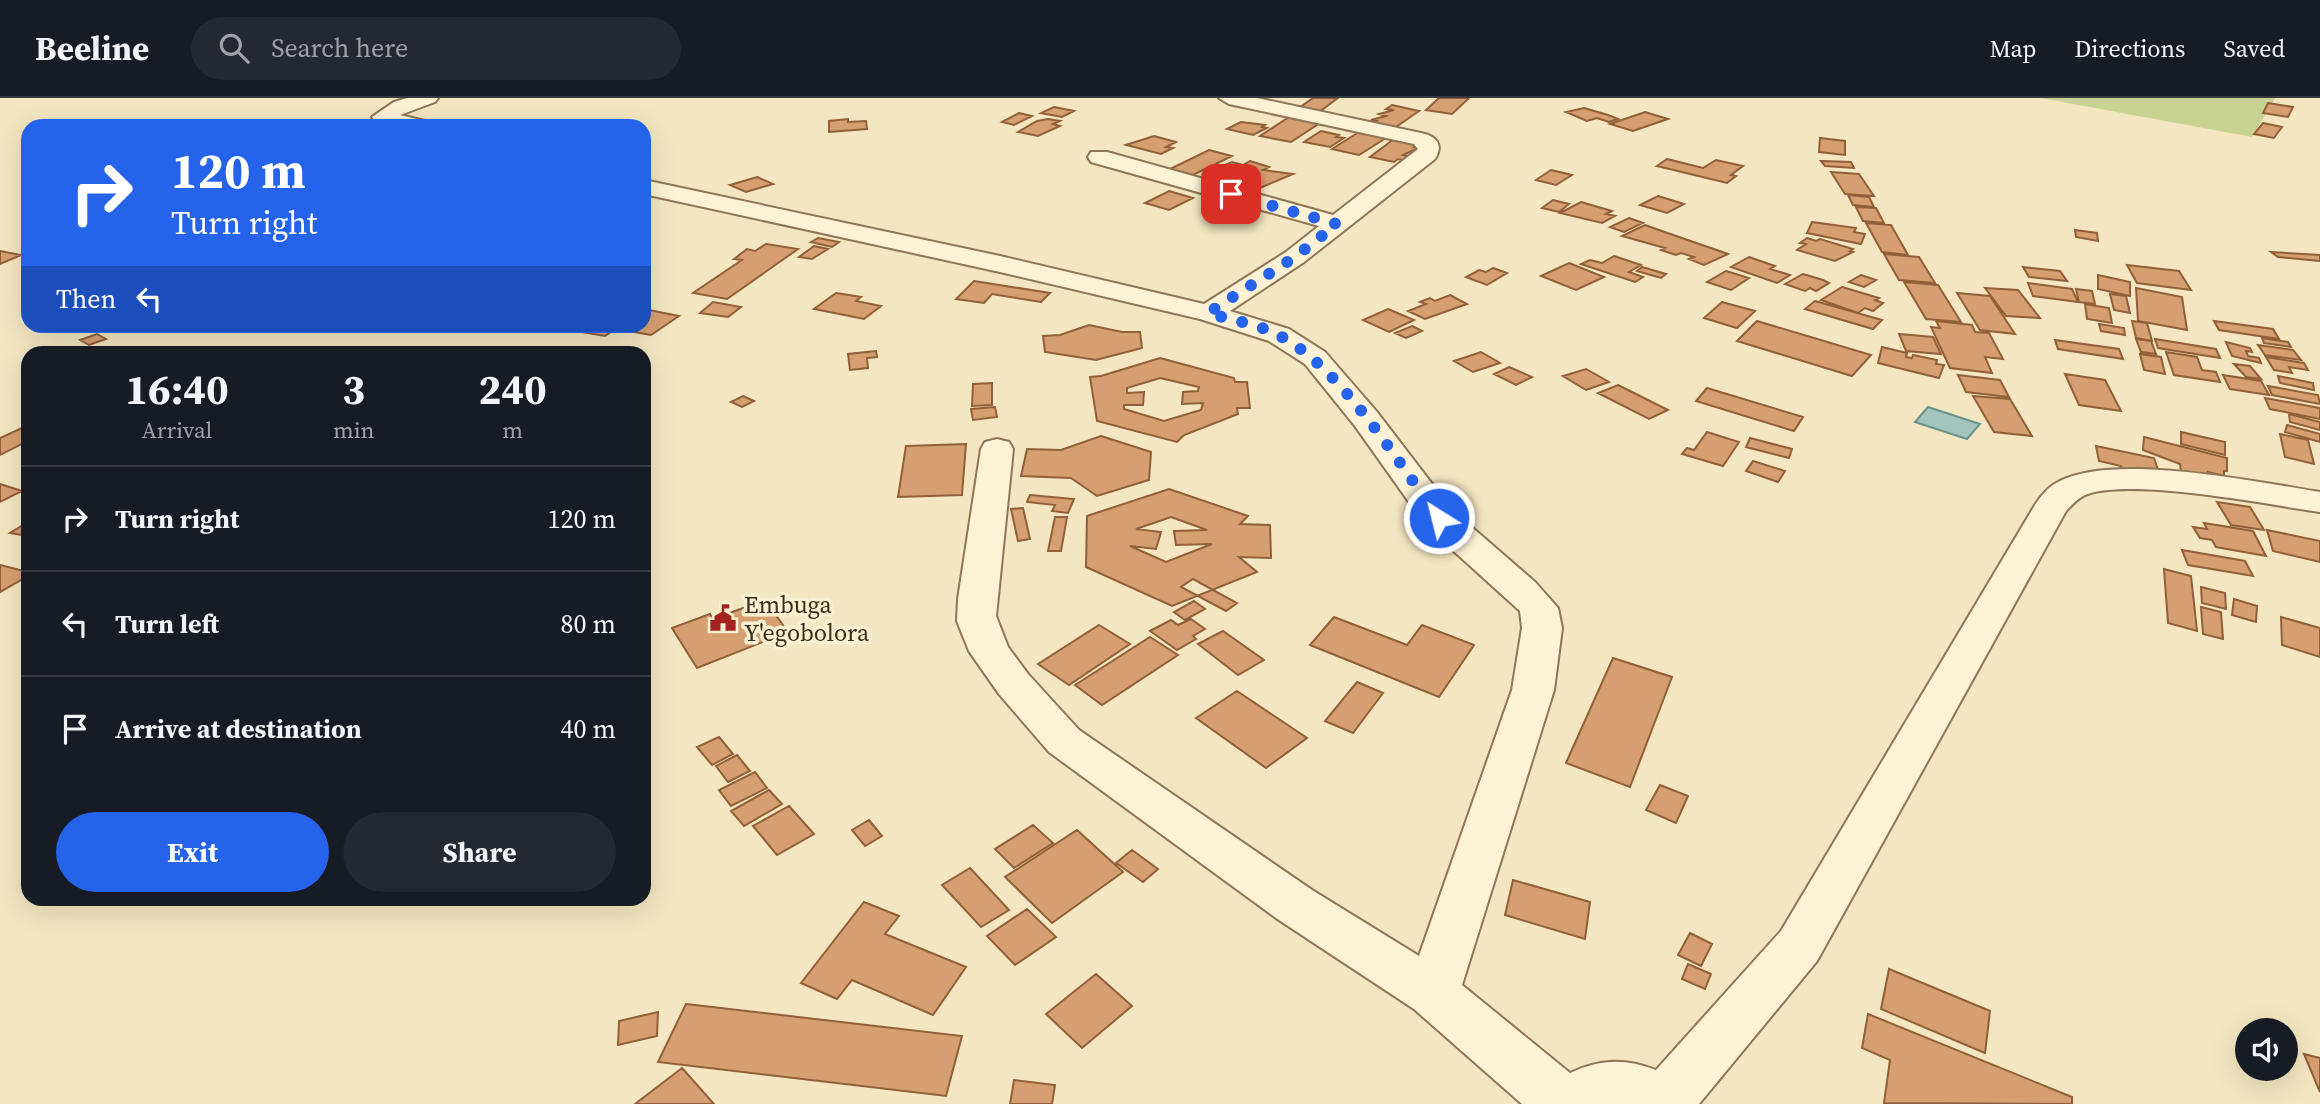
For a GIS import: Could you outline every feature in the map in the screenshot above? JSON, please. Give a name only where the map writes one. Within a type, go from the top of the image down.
[{"type":"street","points":[[391,119],[382,117],[401,106],[428,98]]},
{"type":"street","points":[[1208,313],[1295,257],[1427,154],[1429,149],[1428,143],[1421,139],[1245,99]]},
{"type":"street","points":[[1099,157],[1337,224]]},
{"type":"street","points":[[651,189],[1000,264],[1208,313],[1279,335],[1315,359],[1366,419],[1439,518],[1539,608],[1542,628],[1533,690],[1433,993]]},
{"type":"street","points":[[997,449],[977,599],[977,622],[989,648],[1035,710],[1075,749],[1294,904],[1433,993],[1564,1104]]},
{"type":"street","points":[[1572,1104],[1581,1094],[1599,1087],[1620,1086],[1643,1091],[1666,1103],[1799,946],[2052,505],[2071,489],[2111,480],[2161,482],[2320,502]]},
{"type":"green space","points":[[2041,98],[2275,98],[2252,137]]},
{"type":"water","points":[[1928,407],[1980,424],[1967,439],[1915,422]]},
{"type":"building","points":[[1313,98],[1338,98],[1319,112],[1299,108]]},
{"type":"building","points":[[1439,98],[1469,98],[1452,114],[1426,110]]},
{"type":"building","points":[[2268,103],[2293,107],[2288,117],[2263,113]]},
{"type":"building","points":[[1392,105],[1419,111],[1393,129],[1371,125],[1377,121],[1371,120],[1386,116],[1379,114],[1394,110],[1386,109]]},
{"type":"building","points":[[1054,107],[1074,111],[1062,117],[1041,113]]},
{"type":"building","points":[[1584,108],[1618,119],[1609,122],[1597,118],[1587,121],[1566,112]]},
{"type":"building","points":[[1645,112],[1668,119],[1633,131],[1610,124]]},
{"type":"building","points":[[1019,113],[1032,116],[1014,125],[1002,122]]},
{"type":"building","points":[[1289,117],[1320,123],[1291,142],[1260,136]]},
{"type":"building","points":[[848,119],[848,122],[866,121],[867,129],[829,132],[829,121]]},
{"type":"building","points":[[1037,121],[1060,121],[1053,124],[1060,126],[1038,136],[1018,132]]},
{"type":"building","points":[[1241,122],[1265,125],[1262,127],[1267,128],[1253,135],[1227,129]]},
{"type":"building","points":[[2263,123],[2282,127],[2274,138],[2254,134]]},
{"type":"building","points":[[1321,131],[1344,138],[1330,147],[1304,142]]},
{"type":"building","points":[[1359,132],[1386,138],[1359,155],[1332,149]]},
{"type":"building","points":[[1154,136],[1176,142],[1166,147],[1173,148],[1161,154],[1126,145]]},
{"type":"building","points":[[1820,138],[1845,141],[1845,155],[1819,152]]},
{"type":"building","points":[[1394,139],[1418,144],[1414,147],[1418,148],[1403,155],[1410,157],[1405,161],[1398,159],[1394,162],[1370,157]]},
{"type":"building","points":[[1209,150],[1232,156],[1193,175],[1170,169]]},
{"type":"building","points":[[1667,159],[1703,168],[1716,160],[1743,166],[1731,175],[1736,176],[1727,183],[1657,166]]},
{"type":"building","points":[[1250,161],[1269,167],[1263,170],[1293,174],[1260,188],[1241,182],[1249,179],[1236,175],[1230,178],[1219,175],[1225,172],[1215,169],[1232,162],[1243,165]]},
{"type":"building","points":[[1821,161],[1851,162],[1854,168],[1825,166]]},
{"type":"building","points":[[1551,170],[1572,175],[1556,185],[1536,180]]},
{"type":"building","points":[[1831,172],[1859,174],[1874,196],[1845,194]]},
{"type":"building","points":[[757,177],[773,184],[746,192],[730,185]]},
{"type":"building","points":[[1169,191],[1193,198],[1169,210],[1145,203]]},
{"type":"building","points":[[1848,195],[1869,197],[1874,207],[1853,205]]},
{"type":"building","points":[[1658,196],[1684,204],[1667,213],[1640,205]]},
{"type":"building","points":[[1553,200],[1569,204],[1559,212],[1542,208]]},
{"type":"building","points":[[1581,202],[1612,211],[1606,214],[1615,216],[1602,223],[1560,213]]},
{"type":"building","points":[[1856,207],[1876,208],[1884,223],[1863,221]]},
{"type":"building","points":[[1629,218],[1643,223],[1624,232],[1610,227]]},
{"type":"building","points":[[1812,222],[1856,228],[1854,232],[1865,234],[1861,244],[1807,233]]},
{"type":"building","points":[[1866,223],[1891,225],[1908,255],[1882,252]]},
{"type":"building","points":[[1645,225],[1728,254],[1704,265],[1689,259],[1694,257],[1681,253],[1676,255],[1661,250],[1665,248],[1622,236]]},
{"type":"building","points":[[2075,230],[2097,233],[2098,241],[2076,237]]},
{"type":"building","points":[[818,238],[839,242],[832,247],[811,242]]},
{"type":"building","points":[[1807,238],[1853,249],[1850,251],[1853,252],[1835,261],[1797,250],[1806,244],[1800,243]]},
{"type":"building","points":[[766,244],[798,249],[727,299],[693,293],[742,260],[734,259],[747,249],[755,251]]},
{"type":"building","points":[[814,246],[828,249],[812,259],[799,257]]},
{"type":"building","points":[[0,251],[21,255],[0,264]]},
{"type":"building","points":[[2271,252],[2320,255],[2320,261],[2278,257]]},
{"type":"building","points":[[1884,254],[1919,257],[1935,283],[1899,280]]},
{"type":"building","points":[[1614,256],[1641,265],[1629,272],[1643,277],[1635,282],[1581,264],[1590,260],[1602,263]]},
{"type":"building","points":[[1749,257],[1775,266],[1770,269],[1790,275],[1777,283],[1731,267]]},
{"type":"building","points":[[1569,263],[1604,277],[1576,290],[1541,276]]},
{"type":"building","points":[[2127,265],[2179,271],[2191,290],[2137,283]]},
{"type":"building","points":[[1642,267],[1666,274],[1661,278],[1637,271]]},
{"type":"building","points":[[2023,267],[2060,271],[2067,281],[2029,277]]},
{"type":"building","points":[[1493,268],[1507,273],[1487,285],[1466,277],[1479,270],[1486,272]]},
{"type":"building","points":[[1726,271],[1749,278],[1731,290],[1707,282]]},
{"type":"building","points":[[1803,274],[1829,283],[1816,291],[1810,288],[1805,291],[1785,284]]},
{"type":"building","points":[[1861,275],[1876,280],[1864,287],[1849,282]]},
{"type":"building","points":[[2098,275],[2130,282],[2130,296],[2098,289]]},
{"type":"building","points":[[974,281],[1050,293],[1041,302],[992,294],[984,303],[956,299]]},
{"type":"building","points":[[1904,282],[1938,285],[1961,322],[1926,319]]},
{"type":"building","points":[[2028,283],[2072,289],[2078,302],[2033,296]]},
{"type":"building","points":[[1842,287],[1879,298],[1875,300],[1883,303],[1873,311],[1865,308],[1858,313],[1821,300]]},
{"type":"building","points":[[1985,288],[2018,290],[2040,318],[2006,316]]},
{"type":"building","points":[[2136,288],[2182,297],[2187,330],[2138,321]]},
{"type":"building","points":[[2076,289],[2092,291],[2095,304],[2079,302]]},
{"type":"building","points":[[836,293],[861,297],[856,301],[881,306],[864,319],[814,309]]},
{"type":"building","points":[[1957,293],[1990,296],[2015,334],[1980,330]]},
{"type":"building","points":[[2110,294],[2126,296],[2130,313],[2114,310]]},
{"type":"building","points":[[1450,295],[1467,304],[1425,319],[1408,311],[1426,304],[1420,302],[1430,298],[1435,301]]},
{"type":"building","points":[[1815,301],[1882,320],[1873,329],[1805,309]]},
{"type":"building","points":[[713,302],[741,307],[728,317],[700,313]]},
{"type":"building","points":[[1722,302],[1755,311],[1737,328],[1704,318]]},
{"type":"building","points":[[2085,304],[2109,308],[2112,323],[2087,319]]},
{"type":"building","points":[[1388,309],[1414,320],[1389,332],[1363,320]]},
{"type":"building","points":[[651,310],[679,316],[651,335],[640,333],[651,333]]},
{"type":"building","points":[[1757,321],[1871,355],[1852,376],[1737,341]]},
{"type":"building","points":[[1936,321],[1972,325],[1975,332],[1989,333],[2003,359],[1985,357],[1992,373],[1950,368],[1931,327],[1940,328]]},
{"type":"building","points":[[2132,321],[2147,323],[2152,341],[2136,338]]},
{"type":"building","points":[[2214,321],[2273,329],[2279,339],[2219,330]]},
{"type":"building","points":[[2099,324],[2124,328],[2125,335],[2101,331]]},
{"type":"building","points":[[1089,325],[1122,332],[1140,332],[1142,348],[1096,360],[1045,352],[1043,336],[1060,335]]},
{"type":"building","points":[[1412,326],[1422,331],[1406,338],[1395,333]]},
{"type":"building","points":[[588,333],[610,333],[605,336]]},
{"type":"building","points":[[97,334],[106,339],[89,345],[80,340]]},
{"type":"building","points":[[1899,334],[1933,337],[1941,354],[1906,351]]},
{"type":"building","points":[[2262,338],[2288,342],[2291,347],[2264,343]]},
{"type":"building","points":[[2136,339],[2151,341],[2156,354],[2141,352]]},
{"type":"building","points":[[2155,339],[2216,349],[2220,358],[2158,348]]},
{"type":"building","points":[[2055,340],[2119,349],[2123,359],[2058,349]]},
{"type":"building","points":[[2226,342],[2250,348],[2252,352],[2246,351],[2248,356],[2259,358],[2261,363],[2232,356]]},
{"type":"building","points":[[2258,345],[2293,350],[2301,360],[2265,355]]},
{"type":"building","points":[[1882,347],[1907,353],[1906,357],[1912,358],[1913,355],[1937,360],[1936,364],[1944,365],[1939,378],[1878,363]]},
{"type":"building","points":[[876,351],[877,357],[867,358],[868,368],[850,370],[848,354]]},
{"type":"building","points":[[1481,352],[1500,363],[1473,372],[1454,361]]},
{"type":"building","points":[[2166,352],[2197,357],[2202,370],[2216,372],[2220,382],[2174,375]]},
{"type":"building","points":[[2140,354],[2161,357],[2165,374],[2144,370]]},
{"type":"building","points":[[2266,357],[2304,363],[2308,370],[2289,367],[2292,373],[2274,370]]},
{"type":"building","points":[[1160,358],[1234,378],[1235,382],[1247,382],[1250,408],[1237,408],[1238,414],[1184,435],[1177,442],[1097,421],[1090,377]],"holes":[[[1160,378],[1199,387],[1198,391],[1183,392],[1182,404],[1203,403],[1201,410],[1164,421],[1124,409],[1124,405],[1143,405],[1144,392],[1127,393],[1127,388]]]},
{"type":"building","points":[[2234,364],[2250,366],[2261,379],[2246,377]]},
{"type":"building","points":[[1509,367],[1532,377],[1516,385],[1494,374]]},
{"type":"building","points":[[1586,369],[1609,382],[1586,390],[1563,376]]},
{"type":"building","points":[[2065,374],[2105,380],[2121,411],[2079,405]]},
{"type":"building","points":[[1958,375],[2000,380],[2009,397],[1966,392]]},
{"type":"building","points":[[2223,375],[2261,381],[2269,395],[2230,389]]},
{"type":"building","points":[[2278,376],[2313,383],[2314,390],[2280,383]]},
{"type":"building","points":[[992,383],[992,405],[972,406],[973,384]]},
{"type":"building","points":[[1618,385],[1668,410],[1649,419],[1598,393]]},
{"type":"building","points":[[2268,386],[2318,395],[2320,404],[2272,395]]},
{"type":"building","points":[[1707,388],[1803,417],[1794,431],[1696,401]]},
{"type":"building","points":[[743,396],[754,401],[742,407],[731,402]]},
{"type":"building","points":[[1973,396],[2010,399],[2032,436],[1994,432]]},
{"type":"building","points":[[2265,398],[2320,408],[2320,419],[2270,409]]},
{"type":"building","points":[[995,407],[997,417],[973,420],[971,409]]},
{"type":"building","points":[[2289,414],[2320,422],[2320,430],[2290,422]]},
{"type":"building","points":[[2287,425],[2320,434],[2320,442],[2285,432]]},
{"type":"building","points":[[21,428],[21,444],[0,455],[0,438]]},
{"type":"building","points":[[1707,432],[1739,442],[1723,466],[1682,454],[1687,448],[1694,450]]},
{"type":"building","points":[[2181,432],[2225,442],[2225,455],[2181,444]]},
{"type":"building","points":[[2280,434],[2308,440],[2314,464],[2285,457]]},
{"type":"building","points":[[1101,436],[1151,452],[1149,480],[1097,496],[1071,478],[1021,476],[1027,449],[1061,450]]},
{"type":"building","points":[[2144,437],[2227,458],[2227,471],[2224,471],[2224,476],[2208,472],[2209,477],[2181,471],[2180,464],[2143,450]]},
{"type":"building","points":[[1750,438],[1792,449],[1789,458],[1746,447]]},
{"type":"building","points":[[966,444],[962,495],[898,497],[906,446]]},
{"type":"building","points":[[2096,446],[2154,458],[2159,473],[2122,472],[2121,466],[2099,461]]},
{"type":"building","points":[[1753,461],[1785,471],[1778,482],[1746,471]]},
{"type":"building","points":[[0,484],[21,491],[21,492],[0,502]]},
{"type":"building","points":[[1169,489],[1248,516],[1240,524],[1270,525],[1271,558],[1239,557],[1257,572],[1172,606],[1086,567],[1087,516]],"holes":[[[1171,517],[1207,530],[1174,531],[1176,545],[1212,544],[1166,562],[1130,546],[1156,549],[1161,532],[1136,529]]]},
{"type":"building","points":[[1030,495],[1074,499],[1068,513],[1052,511],[1055,505],[1027,502]]},
{"type":"building","points":[[2217,502],[2250,507],[2264,530],[2231,525]]},
{"type":"building","points":[[1023,508],[1030,539],[1018,541],[1011,509]]},
{"type":"building","points":[[1055,517],[1067,517],[1061,551],[1048,551]]},
{"type":"building","points":[[2204,523],[2253,531],[2266,556],[2216,547],[2212,540],[2200,538],[2193,527],[2207,529]]},
{"type":"building","points":[[21,526],[21,535],[10,533]]},
{"type":"building","points":[[2267,530],[2320,541],[2320,562],[2273,551]]},
{"type":"building","points":[[2182,550],[2245,561],[2253,576],[2188,565]]},
{"type":"building","points":[[0,565],[21,570],[21,580],[0,592]]},
{"type":"building","points":[[2164,569],[2191,576],[2197,631],[2168,623]]},
{"type":"building","points":[[1193,579],[1237,603],[1226,611],[1181,587]]},
{"type":"building","points":[[2201,587],[2225,593],[2226,609],[2202,603]]},
{"type":"building","points":[[2234,599],[2257,606],[2256,622],[2232,615]]},
{"type":"building","points":[[765,600],[788,632],[697,668],[672,628],[710,614],[713,619]]},
{"type":"building","points":[[1194,601],[1205,609],[1185,620],[1174,612]]},
{"type":"building","points":[[2201,607],[2221,612],[2223,639],[2203,634]]},
{"type":"building","points":[[1334,617],[1407,645],[1422,625],[1474,645],[1439,697],[1310,645]]},
{"type":"building","points":[[2281,617],[2320,628],[2320,657],[2282,645]]},
{"type":"building","points":[[1191,619],[1205,629],[1193,636],[1196,639],[1177,650],[1150,631],[1171,620],[1178,625]]},
{"type":"building","points":[[1099,625],[1130,644],[1069,685],[1038,664]]},
{"type":"building","points":[[1223,631],[1264,660],[1238,675],[1198,644]]},
{"type":"building","points":[[1150,637],[1178,655],[1102,705],[1075,685]]},
{"type":"building","points":[[1613,658],[1672,677],[1630,787],[1566,763]]},
{"type":"building","points":[[1357,682],[1383,693],[1353,733],[1325,721]]},
{"type":"building","points":[[1237,691],[1307,738],[1266,768],[1196,718]]},
{"type":"building","points":[[719,737],[733,754],[712,765],[697,747]]},
{"type":"building","points":[[737,755],[750,771],[728,782],[716,766]]},
{"type":"building","points":[[755,772],[767,788],[731,806],[719,790]]},
{"type":"building","points":[[1660,785],[1688,796],[1676,823],[1646,810]]},
{"type":"building","points":[[769,790],[782,804],[744,826],[731,811]]},
{"type":"building","points":[[789,806],[814,834],[777,855],[753,826]]},
{"type":"building","points":[[869,820],[882,836],[865,846],[852,830]]},
{"type":"building","points":[[1033,825],[1053,843],[1014,868],[995,849]]},
{"type":"building","points":[[1077,830],[1123,872],[1052,923],[1005,877]]},
{"type":"building","points":[[1132,850],[1158,869],[1143,882],[1116,863]]},
{"type":"building","points":[[970,868],[1009,910],[981,927],[942,885]]},
{"type":"building","points":[[1513,880],[1590,902],[1585,939],[1505,915]]},
{"type":"building","points":[[864,902],[899,916],[885,934],[966,967],[933,1015],[852,980],[837,999],[801,983]]},
{"type":"building","points":[[1027,909],[1056,937],[1015,965],[987,936]]},
{"type":"building","points":[[1690,933],[1712,944],[1701,966],[1678,955]]},
{"type":"building","points":[[1688,964],[1711,974],[1705,989],[1682,979]]},
{"type":"building","points":[[1889,969],[1990,1011],[1985,1053],[1881,1009]]},
{"type":"building","points":[[1096,974],[1132,1006],[1082,1048],[1046,1014]]},
{"type":"building","points":[[686,1004],[962,1036],[946,1096],[658,1062]]},
{"type":"building","points":[[658,1012],[657,1036],[618,1045],[619,1021]]},
{"type":"building","points":[[1868,1014],[2072,1097],[2072,1104],[1884,1103],[1890,1060],[1862,1048]]},
{"type":"building","points":[[2304,1054],[2320,1058],[2320,1092]]},
{"type":"building","points":[[682,1068],[714,1104],[635,1104]]},
{"type":"building","points":[[1014,1080],[1055,1085],[1052,1104],[1010,1104]]},
{"type":"place","name":"Embuga Y'egobolora","points":[[723,618]]},
{"type":"route","points":[[1231,194],[1337,224],[1295,257],[1208,313],[1279,335],[1315,359],[1366,419],[1439,518]]}]
